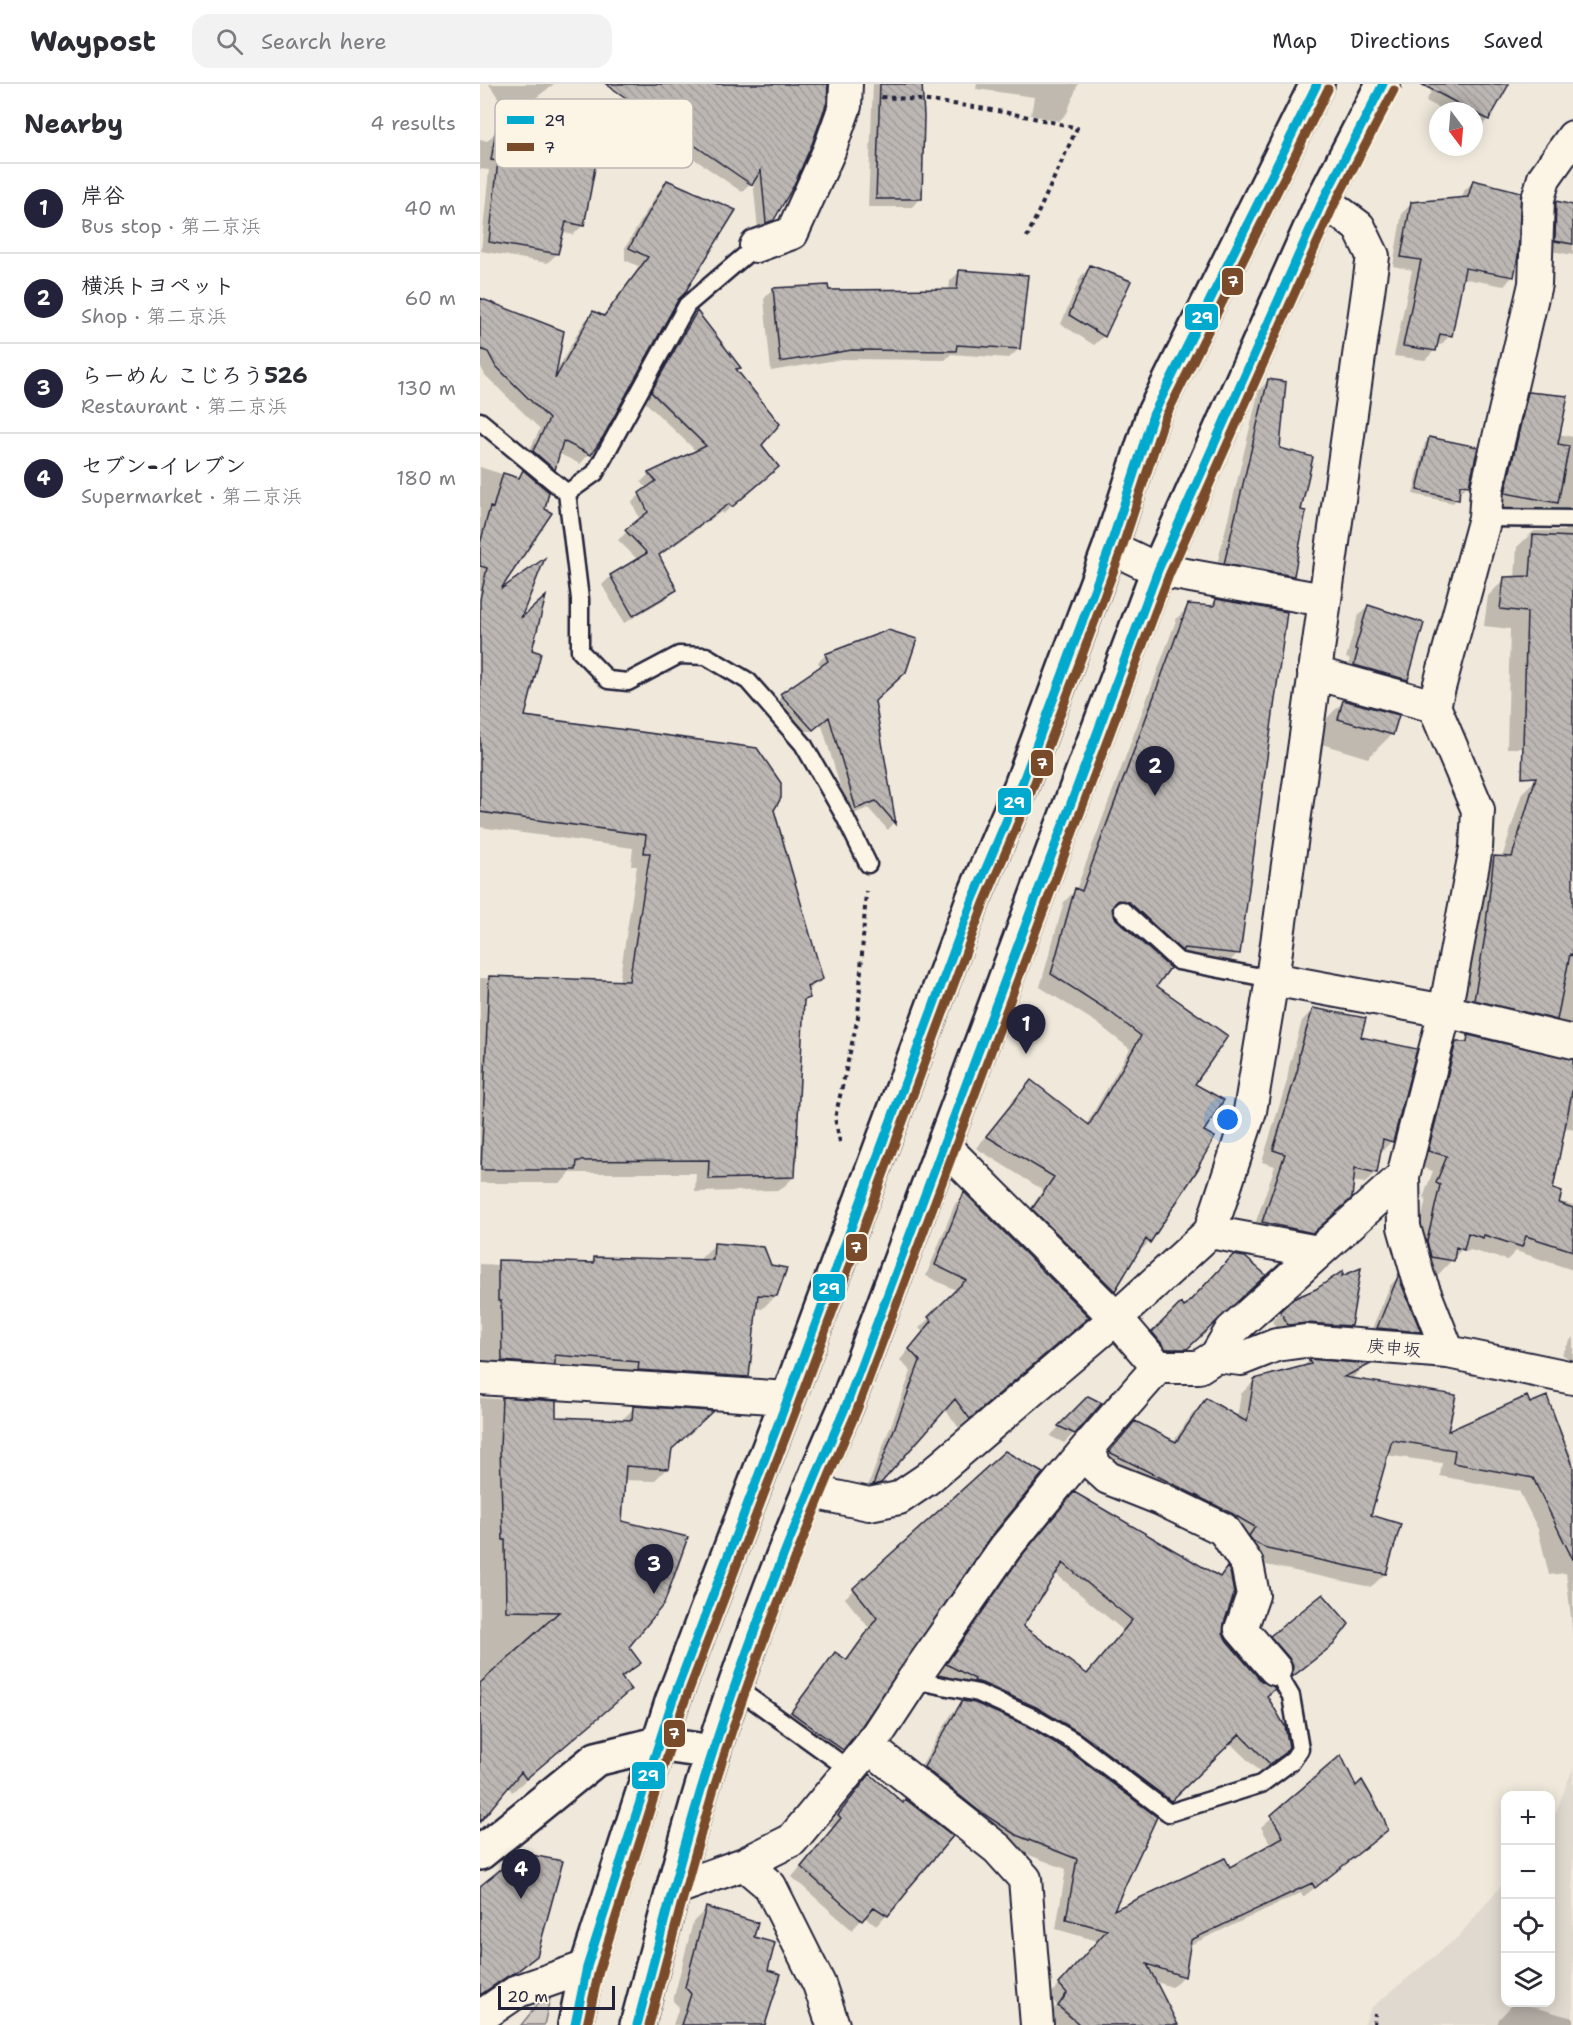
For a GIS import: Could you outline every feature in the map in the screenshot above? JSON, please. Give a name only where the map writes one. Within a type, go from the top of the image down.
[{"type":"main road","points":[[575,2025],[586,1967],[657,1744],[789,1398],[973,899],[1022,786],[1110,547],[1153,416],[1317,84]]},
{"type":"main road","points":[[637,2025],[713,1752],[735,1687],[808,1491],[846,1406],[1158,570],[1323,200],[1383,84]]},
{"type":"main road","points":[[480,1853],[597,1758],[657,1744],[713,1752]]},
{"type":"street","points":[[756,246],[792,233],[829,151],[845,106],[845,89]]},
{"type":"street","points":[[1448,1352],[1418,1276],[1404,1227],[1403,1176],[1444,1011],[1476,849],[1478,810],[1434,706],[1485,518],[1487,489],[1535,284],[1538,199],[1552,179],[1573,137]]},
{"type":"street","points":[[808,1491],[869,1504],[899,1498],[927,1479],[1116,1318],[1210,1232],[1250,1111],[1272,979],[1373,256],[1359,227],[1323,200]]},
{"type":"street","points":[[1110,547],[1158,570],[1324,600]]},
{"type":"street","points":[[1314,674],[1434,706]]},
{"type":"street","points":[[1272,979],[1444,1011],[1573,1042]]},
{"type":"street","points":[[944,1146],[1116,1318],[1158,1367]]},
{"type":"street","points":[[674,1889],[744,1864],[792,1840],[859,1759],[1005,1548],[1088,1447],[1158,1367],[1199,1367],[1216,1356],[1231,1331],[1403,1176]]},
{"type":"street","points":[[1210,1232],[1318,1252]]},
{"type":"street","name":"庚申坂","points":[[1216,1356],[1241,1359],[1276,1345],[1305,1341],[1448,1352],[1573,1378]]},
{"type":"street","points":[[480,1377],[789,1398]]},
{"type":"street","points":[[1088,1447],[1095,1466],[1108,1478],[1161,1499],[1222,1529],[1247,1564],[1253,1595],[1241,1629],[1275,1669]]},
{"type":"street","points":[[859,1759],[998,1849],[1025,1879],[1037,2025]]},
{"type":"street","points":[[744,1864],[770,1886],[819,1984],[833,2025]]},
{"type":"street","points":[[480,2017],[518,1991],[586,1967]]},
{"type":"lane","points":[[567,493],[595,473],[687,305],[756,246]]},
{"type":"lane","points":[[480,421],[567,493],[580,599],[580,651],[609,680],[627,682],[679,655],[706,656],[748,681],[803,744],[844,815],[867,864]]},
{"type":"lane","points":[[1485,518],[1573,519]]},
{"type":"lane","points":[[1122,910],[1178,961],[1272,979]]},
{"type":"lane","points":[[913,1680],[978,1693],[1032,1718],[1075,1742],[1169,1813],[1262,1784],[1292,1761],[1300,1749],[1291,1696],[1275,1669]]},
{"type":"lane","points":[[735,1687],[859,1759]]},
{"type":"path","points":[[845,89],[1012,112],[1077,128],[1027,237]]},
{"type":"path","points":[[840,1142],[835,1118],[858,1017],[867,864]]},
{"type":"path","points":[[1374,2025],[1375,2014]]},
{"type":"shaded area","points":[[1573,1768],[1573,2025],[1364,2025],[1371,2008],[1458,1937],[1501,1886],[1501,2007],[1555,2007],[1555,1815]]},
{"type":"shaded area","points":[[543,1998],[550,1999],[544,2025],[521,2025]]},
{"type":"building","points":[[606,84],[828,84],[827,102],[794,185],[774,220],[766,223],[761,170],[752,185],[693,144],[693,99],[628,99]]},
{"type":"building","points":[[880,84],[922,84],[924,116],[922,199],[876,199]]},
{"type":"building","points":[[1421,84],[1509,84],[1489,120],[1483,117],[1483,102],[1455,102]]},
{"type":"building","points":[[495,136],[495,161],[491,160]]},
{"type":"building","points":[[497,168],[595,168],[584,226],[566,222],[558,254],[489,242]]},
{"type":"building","points":[[667,180],[736,210],[678,300],[591,455],[563,441],[555,470],[533,451],[549,419],[495,365],[488,352],[480,349],[480,298],[564,331],[555,379],[593,311],[604,316],[648,257],[629,248]]},
{"type":"building","points":[[1473,180],[1521,192],[1518,256],[1514,277],[1465,268],[1452,336],[1440,334],[1436,351],[1403,346],[1421,260],[1401,257],[1411,202],[1468,197]]},
{"type":"building","points":[[1556,201],[1573,205],[1573,244],[1555,241]]},
{"type":"building","points":[[1090,265],[1131,281],[1105,337],[1069,315]]},
{"type":"building","points":[[959,270],[1028,275],[1020,349],[957,345],[956,351],[852,350],[780,362],[773,288],[828,285],[829,290],[957,289]]},
{"type":"building","points":[[697,311],[741,368],[736,369],[780,424],[762,445],[779,467],[732,507],[729,504],[659,555],[677,590],[633,616],[610,575],[647,553],[625,530],[648,512],[639,493],[656,481],[648,473],[706,446],[651,392]]},
{"type":"building","points":[[1268,379],[1286,382],[1280,448],[1313,457],[1301,510],[1306,511],[1294,576],[1224,564]]},
{"type":"building","points":[[1528,392],[1568,396],[1558,444],[1569,446],[1558,503],[1505,493]]},
{"type":"building","points":[[1429,437],[1478,447],[1469,486],[1460,485],[1459,500],[1417,490]]},
{"type":"building","points":[[523,470],[549,492],[545,509],[552,513],[501,589],[545,558],[521,618],[546,596],[532,650],[541,653],[525,716],[757,748],[781,783],[781,798],[774,810],[823,979],[807,987],[810,998],[804,1000],[795,1177],[708,1179],[709,1160],[577,1161],[576,1170],[481,1170],[489,976],[629,981],[650,853],[644,853],[646,835],[480,812],[480,599],[487,568],[480,566],[480,544],[490,507],[493,508],[503,473],[519,478]]},
{"type":"building","points":[[1533,535],[1573,537],[1573,955],[1570,954],[1557,1020],[1474,1000],[1487,924],[1494,856],[1512,857],[1536,777],[1522,778],[1527,612],[1500,609],[1504,577],[1530,576]]},
{"type":"building","points":[[1216,599],[1287,612],[1240,954],[1184,948],[1182,951],[1129,902],[1118,900],[1112,908],[1115,918],[1170,968],[1157,986],[1228,1036],[1195,1084],[1224,1100],[1204,1131],[1215,1137],[1200,1166],[1150,1243],[1146,1239],[1115,1291],[1032,1209],[1054,1177],[986,1136],[1031,1080],[1089,1125],[1141,1036],[1109,1011],[1051,974],[1075,888],[1082,891],[1188,604],[1214,606]]},
{"type":"building","points":[[1368,605],[1424,623],[1408,680],[1354,665],[1358,650],[1355,649]]},
{"type":"building","points":[[888,630],[917,639],[906,672],[875,701],[896,824],[876,801],[856,809],[829,717],[813,730],[780,694],[828,661],[825,654]]},
{"type":"building","points":[[1343,700],[1399,715],[1393,735],[1338,719]]},
{"type":"building","points":[[1313,1008],[1366,1018],[1361,1037],[1417,1049],[1393,1142],[1383,1139],[1377,1173],[1355,1168],[1352,1198],[1313,1233],[1262,1222],[1285,1154],[1273,1150],[1298,1068],[1299,1054]]},
{"type":"building","points":[[1468,1035],[1573,1059],[1573,1087],[1553,1189],[1562,1192],[1559,1203],[1573,1208],[1573,1251],[1526,1236],[1522,1247],[1484,1235],[1483,1238],[1468,1233],[1464,1250],[1456,1247],[1454,1261],[1431,1257],[1427,1241],[1440,1185],[1436,1183],[1447,1156],[1428,1151],[1456,1042],[1467,1042]]},
{"type":"building","points":[[964,1192],[1089,1317],[970,1419],[955,1399],[881,1483],[873,1485],[920,1361],[909,1349],[932,1321],[928,1317],[966,1280],[935,1265]]},
{"type":"building","points":[[714,1243],[764,1247],[771,1265],[787,1268],[777,1296],[758,1295],[749,1377],[638,1370],[639,1362],[555,1355],[555,1365],[502,1361],[498,1260],[594,1263],[594,1257],[713,1260]]},
{"type":"building","points":[[1233,1255],[1245,1257],[1266,1275],[1187,1349],[1166,1349],[1152,1332],[1181,1303],[1184,1307]]},
{"type":"building","points":[[1361,1268],[1351,1326],[1306,1323],[1288,1325],[1280,1311],[1293,1299],[1316,1289],[1343,1271],[1342,1276]]},
{"type":"building","points":[[1399,1274],[1401,1283],[1421,1332],[1377,1328]]},
{"type":"building","points":[[1308,1359],[1371,1364],[1344,1377],[1456,1395],[1448,1431],[1527,1396],[1530,1403],[1547,1396],[1573,1466],[1573,1560],[1533,1478],[1453,1463],[1455,1450],[1392,1440],[1371,1515],[1401,1524],[1386,1574],[1267,1549],[1249,1536],[1255,1527],[1109,1452],[1135,1421],[1176,1442],[1206,1398],[1247,1422],[1254,1379],[1311,1364]]},
{"type":"building","points":[[1088,1396],[1102,1403],[1075,1434],[1058,1426]]},
{"type":"building","points":[[502,1397],[556,1401],[556,1417],[632,1420],[633,1406],[713,1411],[672,1449],[669,1469],[626,1466],[622,1521],[688,1537],[664,1604],[629,1647],[641,1663],[621,1677],[631,1690],[526,1779],[521,1772],[480,1822],[480,1683],[559,1612],[506,1611],[500,1448]]},
{"type":"building","points":[[1005,1451],[1043,1473],[990,1538],[857,1733],[843,1750],[791,1712],[835,1652],[847,1660],[877,1618],[853,1588]]},
{"type":"building","points":[[1074,1492],[1220,1577],[1227,1567],[1230,1571],[1234,1594],[1223,1633],[1227,1641],[1261,1681],[1275,1689],[1267,1696],[1285,1726],[1289,1747],[1284,1754],[1270,1764],[1240,1734],[1171,1801],[1080,1733],[1036,1707],[974,1681],[975,1679],[946,1664],[1019,1559]],"holes":[[[1063,1563],[1132,1620],[1087,1674],[1023,1626]]]},
{"type":"building","points":[[1323,1594],[1349,1624],[1333,1645],[1292,1677],[1293,1666],[1289,1658],[1270,1636]]},
{"type":"building","points":[[962,1701],[975,1703],[1027,1726],[1069,1751],[1157,1817],[1114,1910],[1225,1858],[1230,1867],[1283,1837],[1271,1815],[1341,1755],[1356,1786],[1362,1780],[1383,1816],[1388,1830],[1315,1888],[1312,1883],[1191,1940],[1185,1977],[1147,1964],[1178,2025],[1080,2025],[1058,2006],[1067,1993],[1059,1984],[1107,1930],[1066,1919],[1077,1859],[1016,1835],[979,1811],[924,1767]]},
{"type":"building","points":[[870,1774],[903,1803],[905,1799],[953,1836],[888,1916],[874,1907],[862,1921],[801,1867],[841,1818],[838,1815]]},
{"type":"building","points":[[521,1853],[563,1861],[537,1956],[480,1995],[480,1886]]},
{"type":"building","points":[[706,1907],[758,1923],[754,1937],[775,1943],[768,1970],[781,1974],[765,2025],[681,2025],[691,1994],[685,1987]]},
{"type":"transit line","name":"29","points":[[575,2025],[587,1967],[672,1702],[788,1398],[973,899],[1021,786],[1110,547],[1153,415],[1317,84]]},
{"type":"transit line","name":"29","points":[[637,2025],[694,1814],[744,1659],[793,1532],[846,1406],[1158,570],[1323,200],[1383,84]]},
{"type":"transit line","name":"7","points":[[587,2025],[599,1970],[683,1706],[799,1402],[984,903],[1032,790],[1121,551],[1164,420],[1328,89]]},
{"type":"transit line","name":"7","points":[[649,2025],[705,1818],[755,1663],[804,1536],[857,1410],[1169,575],[1334,205],[1394,90]]},
{"type":"place","name":"横浜トヨペット","points":[[1155,796]]},
{"type":"place","name":"岸谷","points":[[1026,1054]]},
{"type":"place","name":"らーめん こじろう526","points":[[654,1594]]},
{"type":"place","name":"セブン-イレブン","points":[[521,1899]]}]
